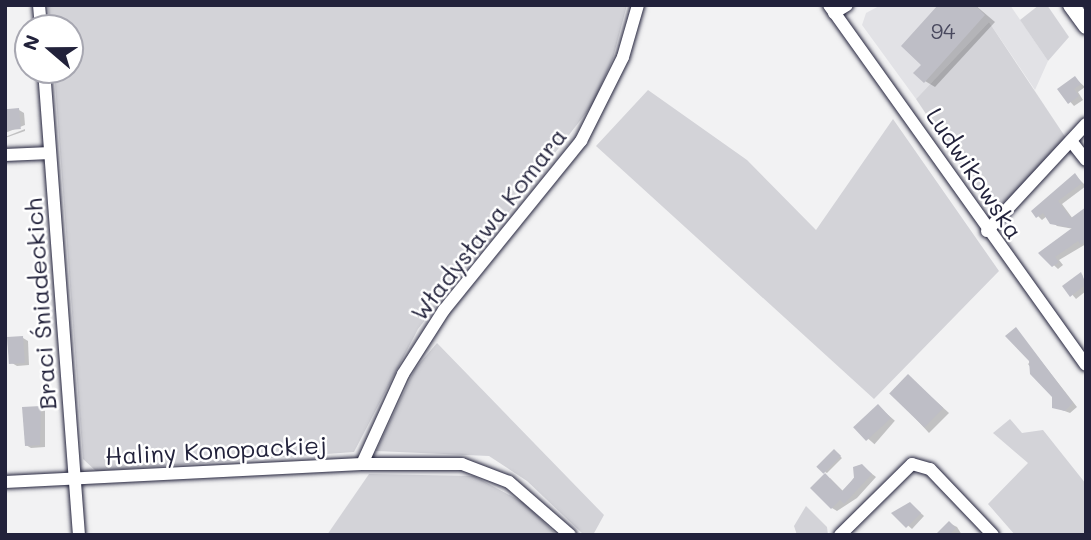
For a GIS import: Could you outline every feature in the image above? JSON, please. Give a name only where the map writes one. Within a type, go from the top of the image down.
[{"type":"street","name":"Władysława Komara","points":[[362,464],[403,374],[444,310],[581,141],[623,57],[638,5]]},
{"type":"street","points":[[832,9],[847,5]]},
{"type":"street","points":[[1071,5],[1086,26]]},
{"type":"street","name":"Ludwikowska","points":[[832,9],[938,153],[987,231],[1086,365]]},
{"type":"street","name":"Braci Śniadeckich","points":[[45,84],[79,535]]},
{"type":"street","points":[[987,231],[1086,124]]},
{"type":"street","points":[[1071,141],[1086,160]]},
{"type":"street","points":[[5,155],[50,153]]},
{"type":"street","name":"Haliny Konopackiej","points":[[5,482],[362,464],[455,464],[481,468],[522,491],[570,535]]},
{"type":"street","points":[[840,535],[912,464],[930,469],[993,535]]},
{"type":"shaded area","points":[[48,5],[627,5],[613,58],[593,104],[418,329],[354,452],[96,471],[83,459],[55,84],[84,84],[84,14],[49,14]]},
{"type":"shaded area","points":[[881,5],[1010,5],[1048,61],[1035,90],[989,22],[916,99],[862,25],[866,13]]},
{"type":"shaded area","points":[[1039,5],[1047,5],[1069,37],[1048,61],[1020,20]]},
{"type":"shaded area","points":[[989,22],[1066,138],[999,210],[989,208],[916,99]]},
{"type":"shaded area","points":[[648,90],[747,160],[816,230],[893,119],[999,271],[874,399],[596,146]]},
{"type":"shaded area","points":[[437,343],[604,515],[593,535],[584,535],[527,481],[489,456],[376,451],[415,369]]},
{"type":"shaded area","points":[[1010,419],[1022,433],[1043,430],[1086,484],[1086,535],[1015,535],[988,504],[1028,463],[993,433]]},
{"type":"shaded area","points":[[369,474],[474,476],[524,503],[557,535],[327,535]]},
{"type":"shaded area","points":[[806,506],[827,527],[828,535],[797,535],[794,526]]},
{"type":"building","points":[[938,5],[975,5],[985,15],[924,83],[913,73],[921,65],[901,46]]},
{"type":"building","points":[[1075,76],[1081,84],[1074,89],[1079,96],[1068,104],[1057,89]]},
{"type":"building","points":[[19,108],[21,129],[7,130],[5,109]]},
{"type":"building","points":[[1075,173],[1082,183],[1058,201],[1071,218],[1086,207],[1086,241],[1081,245],[1078,241],[1055,257],[1059,262],[1052,267],[1038,253],[1072,228],[1050,224],[1043,213],[1036,218],[1031,211]]},
{"type":"building","points":[[1081,272],[1086,284],[1070,297],[1062,286]]},
{"type":"building","points":[[1016,327],[1073,403],[1065,411],[1052,408],[1052,397],[1030,374],[1029,361],[1005,336]]},
{"type":"building","points":[[23,336],[25,363],[9,364],[7,337]]},
{"type":"building","points":[[908,374],[943,408],[924,427],[889,393]]},
{"type":"building","points":[[878,404],[891,418],[866,441],[853,427]]},
{"type":"building","points":[[41,406],[40,445],[25,446],[22,407]]},
{"type":"building","points":[[834,449],[841,456],[823,474],[816,467]]},
{"type":"building","points":[[862,464],[872,474],[844,504],[840,500],[831,509],[810,488],[825,473],[842,491],[854,478],[853,467]]},
{"type":"building","points":[[910,502],[921,513],[906,528],[891,513]]},
{"type":"building","points":[[949,521],[956,528],[949,535],[935,535]]}]
